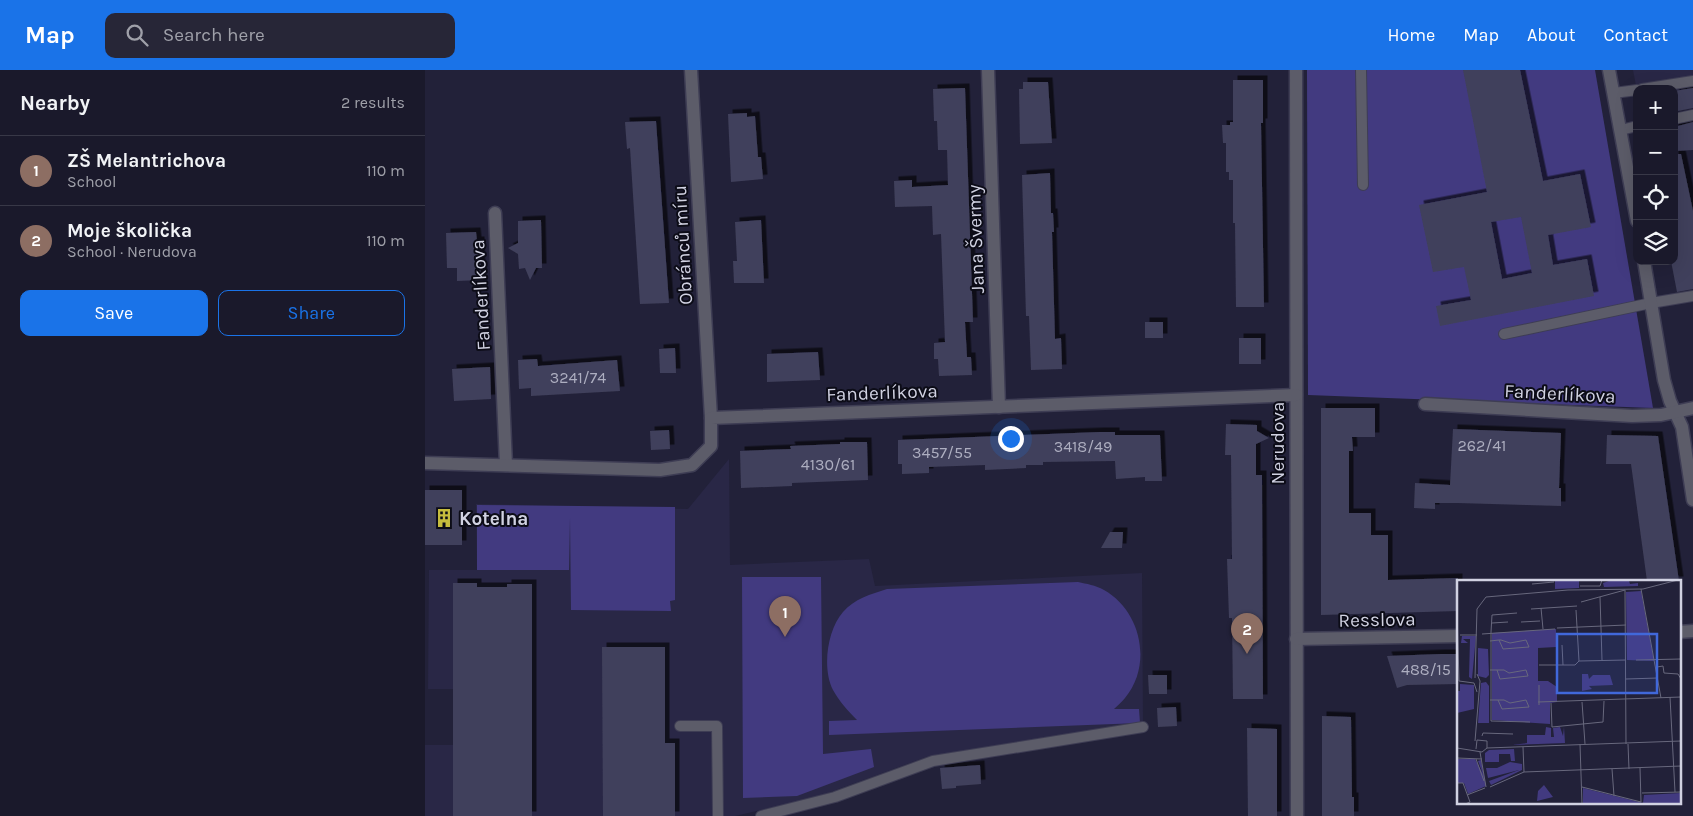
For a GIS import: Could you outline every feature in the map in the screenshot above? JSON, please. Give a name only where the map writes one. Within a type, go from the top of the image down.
[{"type":"street","name":"Obránců míru","points":[[691,70],[711,418]]},
{"type":"street","name":"Jana Švermy","points":[[989,70],[999,406]]},
{"type":"street","name":"Nerudova","points":[[1296,70],[1297,816]]},
{"type":"street","points":[[1609,70],[1637,220]]},
{"type":"street","name":"Fanderlíkova","points":[[495,213],[506,466]]},
{"type":"street","points":[[1645,265],[1665,385],[1682,427],[1692,492]]},
{"type":"street","name":"Fanderlíkova","points":[[711,418],[1296,395]]},
{"type":"street","name":"Fanderlíkova","points":[[1425,404],[1631,416],[1661,415],[1693,408]]},
{"type":"street","points":[[425,463],[660,470],[692,466],[711,446],[711,418]]},
{"type":"street","name":"Resslova","points":[[1297,639],[1457,636]]},
{"type":"lane","points":[[1361,70],[1363,185]]},
{"type":"lane","points":[[1668,85],[1693,81]]},
{"type":"lane","points":[[1614,93],[1633,91]]},
{"type":"lane","points":[[1678,118],[1693,116]]},
{"type":"lane","points":[[1621,130],[1633,127]]},
{"type":"lane","points":[[1504,334],[1693,296]]},
{"type":"lane","points":[[680,726],[717,726],[718,816]]},
{"type":"lane","points":[[761,816],[835,797],[933,761],[1143,727]]},
{"type":"shaded area","points":[[1307,70],[1595,70],[1653,408],[1308,395]]},
{"type":"shaded area","points":[[1633,70],[1693,70],[1693,90],[1678,93],[1678,85],[1636,85]]},
{"type":"shaded area","points":[[729,459],[730,565],[869,559],[875,586],[1142,573],[1143,723],[929,756],[817,797],[735,816],[425,816],[425,745],[453,745],[453,689],[428,689],[429,570],[477,570],[476,504],[688,509]]},
{"type":"shaded area","points":[[477,505],[675,507],[675,600],[670,601],[671,611],[571,610],[570,518],[569,570],[477,570]]},
{"type":"shaded area","points":[[742,577],[821,577],[823,754],[871,749],[874,767],[797,796],[743,798]]},
{"type":"shaded area","points":[[1078,582],[1101,588],[1117,599],[1127,611],[1134,624],[1139,639],[1139,670],[1134,684],[1125,698],[1114,709],[1139,709],[1140,723],[829,735],[829,721],[857,720],[833,690],[827,661],[833,629],[847,607],[858,600],[887,589]]},
{"type":"building","points":[[1463,70],[1520,70],[1543,181],[1580,174],[1591,227],[1548,235],[1553,265],[1587,259],[1594,296],[1440,326],[1436,306],[1471,300],[1464,267],[1433,272],[1419,205],[1487,192]],"holes":[[[1521,217],[1532,273],[1502,279],[1491,222]]]},
{"type":"building","points":[[1233,80],[1263,80],[1263,123],[1261,123],[1264,307],[1236,307],[1233,180],[1229,180],[1229,172],[1226,172],[1226,143],[1223,143],[1222,125],[1230,125],[1230,122],[1233,122]]},
{"type":"building","points":[[1023,82],[1048,82],[1052,143],[1020,144],[1019,89],[1023,89]]},
{"type":"building","points":[[965,88],[973,322],[965,322],[967,357],[971,357],[972,375],[939,376],[938,359],[934,359],[934,343],[945,342],[941,234],[933,235],[932,206],[895,207],[894,181],[912,180],[912,187],[948,185],[947,150],[938,150],[937,121],[934,121],[933,89]]},
{"type":"building","points":[[1693,88],[1693,108],[1678,111],[1678,90]]},
{"type":"building","points":[[747,113],[747,117],[755,116],[758,157],[761,157],[763,179],[731,182],[728,114]]},
{"type":"building","points":[[656,121],[669,303],[640,304],[630,148],[627,149],[625,122]]},
{"type":"building","points":[[1693,122],[1693,150],[1678,151],[1678,126]]},
{"type":"building","points":[[1678,154],[1681,154],[1693,211],[1693,289],[1677,292],[1672,265],[1678,265]]},
{"type":"building","points":[[1050,173],[1051,213],[1053,213],[1054,232],[1052,232],[1055,339],[1061,338],[1062,369],[1031,370],[1029,316],[1026,316],[1022,175]]},
{"type":"building","points":[[541,220],[542,268],[536,268],[530,280],[525,268],[519,269],[518,254],[508,248],[518,243],[518,221]]},
{"type":"building","points":[[761,220],[764,283],[734,283],[733,261],[737,261],[735,222]]},
{"type":"building","points":[[476,232],[477,241],[480,241],[481,280],[457,281],[457,268],[447,268],[446,233]]},
{"type":"building","points":[[1145,322],[1163,322],[1163,338],[1145,338]]},
{"type":"building","points":[[1239,338],[1261,338],[1261,364],[1239,364]]},
{"type":"building","points":[[675,348],[676,373],[660,373],[659,349]]},
{"type":"building","points":[[818,352],[820,380],[767,382],[767,354]]},
{"type":"building","points":[[537,359],[538,366],[617,360],[620,391],[531,396],[531,388],[519,389],[518,360]]},
{"type":"building","points":[[490,367],[491,399],[454,401],[452,369]]},
{"type":"building","points":[[1321,408],[1375,408],[1375,437],[1352,437],[1353,451],[1349,451],[1349,513],[1371,513],[1371,535],[1388,535],[1388,580],[1458,578],[1457,611],[1321,615]]},
{"type":"building","points":[[1226,424],[1257,425],[1257,431],[1269,438],[1256,444],[1256,475],[1262,475],[1263,699],[1233,699],[1232,618],[1229,618],[1227,559],[1232,559],[1231,455],[1225,455]]},
{"type":"building","points":[[1453,429],[1561,433],[1559,488],[1561,488],[1561,506],[1435,503],[1435,509],[1414,508],[1415,483],[1450,485]]},
{"type":"building","points":[[669,430],[670,449],[651,450],[650,431]]},
{"type":"building","points":[[1115,432],[1115,435],[1160,435],[1162,481],[1145,481],[1145,477],[1116,479],[1115,461],[1043,462],[1043,465],[1026,465],[1026,468],[985,470],[985,465],[929,467],[929,473],[902,474],[902,464],[898,464],[898,440]]},
{"type":"building","points":[[1607,435],[1658,436],[1679,580],[1647,580],[1631,464],[1606,464]]},
{"type":"building","points":[[840,442],[867,442],[868,480],[792,483],[792,486],[741,488],[740,451],[791,449],[790,446],[840,444]]},
{"type":"building","name":"Kotelna","points":[[425,490],[462,490],[462,545],[425,545]]},
{"type":"building","points":[[1110,532],[1123,532],[1122,548],[1101,548]]},
{"type":"building","points":[[453,583],[477,583],[477,587],[507,587],[507,584],[532,584],[532,816],[453,816]]},
{"type":"building","points":[[602,647],[665,647],[665,743],[675,743],[675,816],[603,816]]},
{"type":"building","points":[[1457,654],[1457,684],[1407,685],[1397,688],[1387,656]]},
{"type":"building","points":[[1148,675],[1167,675],[1167,694],[1149,694]]},
{"type":"building","points":[[1176,707],[1177,726],[1158,727],[1157,708]]},
{"type":"building","points":[[1322,716],[1351,717],[1354,816],[1322,816]]},
{"type":"building","points":[[1247,728],[1277,729],[1277,816],[1248,816]]},
{"type":"building","points":[[980,765],[981,784],[942,789],[940,768]]},
{"type":"place","name":"Kotelna","points":[[444,518]]},
{"type":"place","name":"ZŠ Melantrichova","points":[[785,637]]},
{"type":"place","name":"Moje školička","points":[[1247,654]]}]
